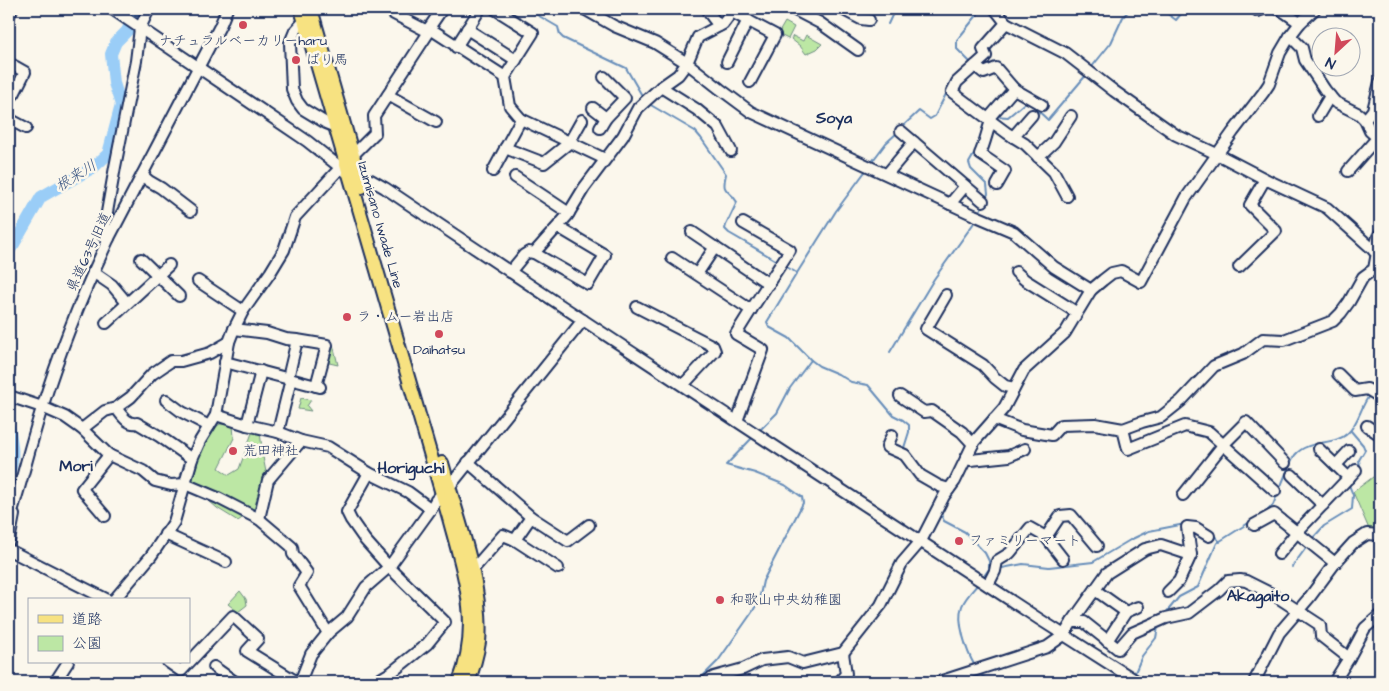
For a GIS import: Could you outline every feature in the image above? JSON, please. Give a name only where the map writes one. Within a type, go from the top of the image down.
[{"type":"main road","name":"Izumisano Iwade Line","points":[[306,12],[336,126],[350,168]]},
{"type":"main road","name":"Izumisano Iwade Line","points":[[306,12],[445,491],[466,580],[470,612],[470,638],[459,682]]},
{"type":"main road","name":"Izumisano Iwade Line","points":[[445,491],[472,567],[479,613],[479,642],[468,682]]},
{"type":"street","points":[[9,15],[12,9]]},
{"type":"street","points":[[112,9],[126,15],[138,27],[307,141],[385,188],[737,421],[1138,682]]},
{"type":"street","points":[[109,238],[103,236],[114,167],[136,61],[138,27],[149,9]]},
{"type":"street","name":"県道63号旧道","points":[[9,521],[42,407],[93,272],[199,68],[227,9]]},
{"type":"street","points":[[116,598],[151,556],[174,522],[192,459],[200,441],[216,415],[229,342],[234,329],[243,311],[284,250],[295,217],[350,168],[375,133],[374,116],[442,9]]},
{"type":"street","points":[[456,47],[480,9]]},
{"type":"street","points":[[495,9],[533,33],[505,77],[510,106],[521,119],[606,159]]},
{"type":"street","points":[[584,9],[614,26],[655,43],[687,63],[751,112],[1014,232],[1054,267],[1090,290]]},
{"type":"street","points":[[706,9],[719,26]]},
{"type":"street","points":[[793,9],[820,23],[858,50]]},
{"type":"street","points":[[842,9],[861,19],[869,20]]},
{"type":"street","points":[[994,419],[1022,430],[1052,435],[1061,425],[1094,424],[1123,428],[1161,417],[1181,401],[1214,366],[1243,354],[1263,338],[1284,340],[1333,321],[1349,302],[1363,277],[1377,272],[1377,253],[1327,208],[1265,180],[1217,154],[1176,135],[1065,53],[1006,23],[995,9]]},
{"type":"street","points":[[1256,9],[1258,11],[1262,9]]},
{"type":"street","points":[[1279,9],[1300,23]]},
{"type":"street","points":[[705,682],[714,677],[743,669],[762,660],[788,657],[803,663],[843,653],[881,605],[902,563],[921,541],[947,492],[955,481],[973,444],[1004,408],[1024,370],[1065,333],[1090,290],[1112,273],[1121,271],[1141,282],[1186,198],[1269,84],[1280,53],[1290,36],[1315,9]]},
{"type":"street","points":[[534,253],[569,213],[584,188],[623,136],[643,103],[660,87],[678,76],[687,63],[698,37],[723,24],[733,10],[775,34],[750,82]]},
{"type":"street","points":[[306,12],[290,44],[292,89],[303,109],[326,123],[336,126]]},
{"type":"street","points":[[394,14],[429,30],[505,77]]},
{"type":"street","points":[[728,62],[748,20]]},
{"type":"street","points":[[1006,23],[983,49],[986,56],[957,82],[952,92],[1024,144],[1054,172],[1067,196]]},
{"type":"street","points":[[467,29],[516,60]]},
{"type":"street","points":[[1290,36],[1302,48],[1304,60],[1330,96],[1336,102],[1359,114],[1365,120],[1370,131],[1379,139],[1348,171]]},
{"type":"street","points":[[9,63],[25,72],[14,94]]},
{"type":"street","points":[[976,66],[984,73],[996,68],[1014,89],[1042,105]]},
{"type":"street","points":[[604,77],[625,98],[643,103]]},
{"type":"street","points":[[1365,120],[1373,110],[1380,82]]},
{"type":"street","points":[[660,87],[696,109],[718,127],[731,152]]},
{"type":"street","points":[[998,185],[1005,171],[980,154],[986,139],[989,120],[1014,89]]},
{"type":"street","points":[[388,95],[436,122]]},
{"type":"street","points":[[1318,116],[1330,96]]},
{"type":"street","points":[[600,128],[606,118],[625,98]]},
{"type":"street","points":[[593,108],[606,118]]},
{"type":"street","points":[[1013,137],[1032,115]]},
{"type":"street","points":[[1038,157],[1054,142],[1071,116]]},
{"type":"street","points":[[9,119],[26,128]]},
{"type":"street","points":[[492,170],[521,119]]},
{"type":"street","points":[[505,148],[544,163],[569,143],[582,120]]},
{"type":"street","points":[[901,131],[983,201]]},
{"type":"street","points":[[887,174],[914,142]]},
{"type":"street","points":[[142,175],[191,211]]},
{"type":"street","points":[[515,177],[569,213]]},
{"type":"street","points":[[1238,267],[1276,231],[1250,205],[1265,180]]},
{"type":"street","points":[[950,204],[965,186]]},
{"type":"street","points":[[737,421],[763,350],[736,334],[790,250],[743,223]]},
{"type":"street","points":[[510,272],[524,255],[529,252],[534,253],[588,284],[604,255],[558,227]]},
{"type":"street","points":[[692,232],[769,284]]},
{"type":"street","points":[[1374,251],[1380,234]]},
{"type":"street","points":[[697,274],[715,247]]},
{"type":"street","points":[[672,258],[751,310]]},
{"type":"street","points":[[140,259],[179,296]]},
{"type":"street","points":[[106,323],[169,265]]},
{"type":"street","points":[[93,272],[112,285],[127,303]]},
{"type":"street","points":[[1016,272],[1025,280],[1076,312]]},
{"type":"street","points":[[198,281],[243,311]]},
{"type":"street","points":[[946,295],[926,329],[983,365],[1005,386],[1014,388]]},
{"type":"street","points":[[637,307],[713,346],[715,351],[683,385]]},
{"type":"street","points":[[190,661],[233,616],[258,639],[247,651],[299,682],[311,654],[328,633],[347,617],[366,587],[389,567],[436,500],[584,320]]},
{"type":"street","points":[[225,362],[318,386],[327,345],[286,339],[267,332],[234,329]]},
{"type":"street","points":[[278,432],[298,340]]},
{"type":"street","points":[[82,429],[105,411],[116,408],[131,397],[152,374],[172,361],[181,361],[210,353],[229,342]]},
{"type":"street","points":[[247,425],[262,371]]},
{"type":"street","points":[[1338,374],[1356,391],[1367,388],[1380,397]]},
{"type":"street","points":[[9,396],[65,417],[82,429],[109,455],[143,471],[155,481],[171,485],[185,484],[218,498],[258,519],[292,546],[292,554],[307,573],[299,586],[328,633]]},
{"type":"street","points":[[900,396],[924,412],[932,411],[962,432],[973,444]]},
{"type":"street","points":[[166,400],[182,412],[209,426]]},
{"type":"street","points":[[116,408],[127,421],[134,424],[137,423],[192,459]]},
{"type":"street","points":[[216,415],[278,432],[301,441],[328,447],[369,473],[408,492],[431,509]]},
{"type":"street","points":[[1183,495],[1223,445],[1246,422],[1285,464]]},
{"type":"street","points":[[1123,428],[1128,449],[1185,426],[1209,432],[1275,491]]},
{"type":"street","points":[[1368,426],[1380,435]]},
{"type":"street","points":[[892,435],[887,447],[905,455],[920,475],[947,492]]},
{"type":"street","points":[[258,519],[268,480],[301,441]]},
{"type":"street","points":[[966,458],[971,460],[1009,456],[1025,449]]},
{"type":"street","points":[[1279,554],[1296,532],[1353,474],[1336,465],[1319,449]]},
{"type":"street","points":[[1336,465],[1349,452]]},
{"type":"street","points":[[105,516],[82,489],[109,455]]},
{"type":"street","points":[[468,462],[532,517],[568,541],[589,525]]},
{"type":"street","points":[[369,473],[347,512],[350,520],[389,567],[446,622],[426,644],[381,681]]},
{"type":"street","points":[[1292,475],[1323,505]]},
{"type":"street","points":[[9,542],[18,493]]},
{"type":"street","points":[[1254,526],[1274,514],[1334,563]]},
{"type":"street","points":[[1046,537],[1060,516],[1071,515],[1097,546]]},
{"type":"street","points":[[515,540],[532,517]]},
{"type":"street","points":[[1168,592],[1179,581],[1191,555],[1187,527],[1196,528],[1209,536]]},
{"type":"street","points":[[988,585],[995,571],[997,561],[1010,553],[1030,528],[1046,537],[1063,560]]},
{"type":"street","points":[[165,534],[226,562]]},
{"type":"street","points":[[1254,682],[1279,633],[1299,612],[1334,563],[1353,543],[1367,534],[1380,535]]},
{"type":"street","points":[[472,567],[476,566],[503,535],[515,540],[558,568]]},
{"type":"street","points":[[946,681],[1046,647],[1064,635],[1107,573],[1145,549],[1161,545],[1191,555]]},
{"type":"street","points":[[9,550],[104,598]]},
{"type":"street","points":[[1072,622],[1084,622],[1118,649],[1132,633],[1166,618],[1189,613],[1228,581],[1240,580],[1246,581],[1274,595],[1320,625],[1321,636],[1350,658]]},
{"type":"street","points":[[1095,590],[1126,612]]},
{"type":"street","points":[[1107,641],[1126,612],[1138,607]]},
{"type":"street","points":[[1334,682],[1350,658],[1365,628],[1380,615]]},
{"type":"street","points":[[839,682],[846,674],[843,653]]},
{"type":"street","points":[[56,682],[67,664]]},
{"type":"street","points":[[171,664],[181,671],[188,664]]},
{"type":"street","points":[[214,667],[233,682]]},
{"type":"green space","points":[[785,22],[794,27],[788,39],[778,34]]},
{"type":"green space","points":[[806,35],[822,44],[817,49],[806,54],[791,39],[793,36],[803,41]]},
{"type":"green space","points":[[329,344],[333,344],[338,365],[325,362]]},
{"type":"green space","points":[[301,398],[311,400],[307,406],[311,411],[298,409]]},
{"type":"green space","points":[[220,424],[233,425],[234,438],[219,468],[229,475],[239,469],[253,430],[260,432],[266,472],[258,506],[238,521],[217,508],[191,485],[209,432]]},
{"type":"green space","points":[[1380,455],[1380,537],[1372,536],[1353,492],[1377,474],[1378,457]]},
{"type":"green space","points":[[240,591],[246,599],[247,605],[238,612],[228,604]]},
{"type":"waterway","name":"根来川","points":[[9,251],[41,197],[94,167],[108,154],[121,105],[114,83],[111,54],[116,42],[127,31],[137,9]]},
{"type":"waterway","points":[[527,9],[558,27],[563,38],[626,68],[644,99]]},
{"type":"waterway","points":[[888,24],[895,9]]},
{"type":"waterway","points":[[971,64],[957,49],[957,40],[982,9]]},
{"type":"waterway","points":[[1091,68],[1111,43],[1123,17],[1130,9]]},
{"type":"waterway","points":[[1161,9],[1176,20],[1185,9]]},
{"type":"waterway","points":[[1032,105],[1048,120],[1087,74]]},
{"type":"waterway","points":[[902,127],[919,111],[930,119],[935,116],[947,92]]},
{"type":"waterway","points":[[995,116],[1008,117],[1027,101]]},
{"type":"waterway","points":[[649,104],[695,131],[726,174],[725,188],[737,202],[725,229],[779,262]]},
{"type":"waterway","points":[[871,163],[886,143],[897,133]]},
{"type":"waterway","points":[[977,149],[969,163],[971,169],[987,185],[988,194],[985,199]]},
{"type":"waterway","points":[[797,273],[836,211],[867,169]]},
{"type":"waterway","points":[[979,213],[983,204]]},
{"type":"waterway","points":[[890,352],[934,279],[976,220]]},
{"type":"waterway","points":[[785,266],[797,273],[767,322],[769,327],[789,338],[819,366],[851,382],[868,385],[893,415],[909,425],[909,432],[903,451]]},
{"type":"waterway","points":[[758,432],[777,413],[790,388],[811,360]]},
{"type":"waterway","points":[[1375,390],[1380,385]]},
{"type":"waterway","points":[[1279,490],[1295,455],[1300,450],[1314,444],[1343,437],[1355,424],[1369,396]]},
{"type":"waterway","name":"根来川","points":[[9,427],[12,445],[9,472]]},
{"type":"waterway","points":[[1351,431],[1365,450],[1359,460],[1361,472],[1359,473]]},
{"type":"waterway","points":[[697,682],[718,661],[753,611],[759,600],[763,581],[803,503],[802,497],[785,485],[755,473],[726,465],[753,437]]},
{"type":"waterway","points":[[1312,539],[1324,526],[1352,509],[1353,495],[1349,485],[1351,482]]},
{"type":"waterway","points":[[1263,515],[1273,505],[1277,495]]},
{"type":"waterway","points":[[940,512],[944,521],[965,532],[985,553],[989,561],[989,569],[984,576]]},
{"type":"waterway","points":[[1165,614],[1179,597],[1198,587],[1217,543],[1250,522]]},
{"type":"waterway","points":[[1002,568],[1023,564],[1049,567],[1093,562],[1149,531],[1185,524]]},
{"type":"waterway","points":[[1212,533],[1220,542]]},
{"type":"waterway","points":[[1292,567],[1308,545]]},
{"type":"waterway","points":[[975,666],[963,637],[960,620],[962,606],[978,584]]},
{"type":"waterway","points":[[1134,675],[1142,656],[1156,638],[1158,627]]},
{"type":"waterway","points":[[978,673],[991,682]]},
{"type":"place","name":"ナチュラルベーカリーharu","points":[[243,25]]},
{"type":"place","name":"ばり馬","points":[[296,60]]},
{"type":"place","name":"ラ・ムー岩出店","points":[[347,317]]},
{"type":"place","name":"Daihatsu","points":[[439,334]]},
{"type":"place","name":"荒田神社","points":[[233,451]]},
{"type":"place","name":"ファミリーマート","points":[[959,541]]},
{"type":"place","name":"和歌山中央幼稚園","points":[[720,600]]},
{"type":"district","name":"Soya","points":[[834,118]]},
{"type":"district","name":"Mori","points":[[76,466]]},
{"type":"district","name":"Horiguchi","points":[[411,468]]},
{"type":"district","name":"Akagaito","points":[[1258,596]]}]
